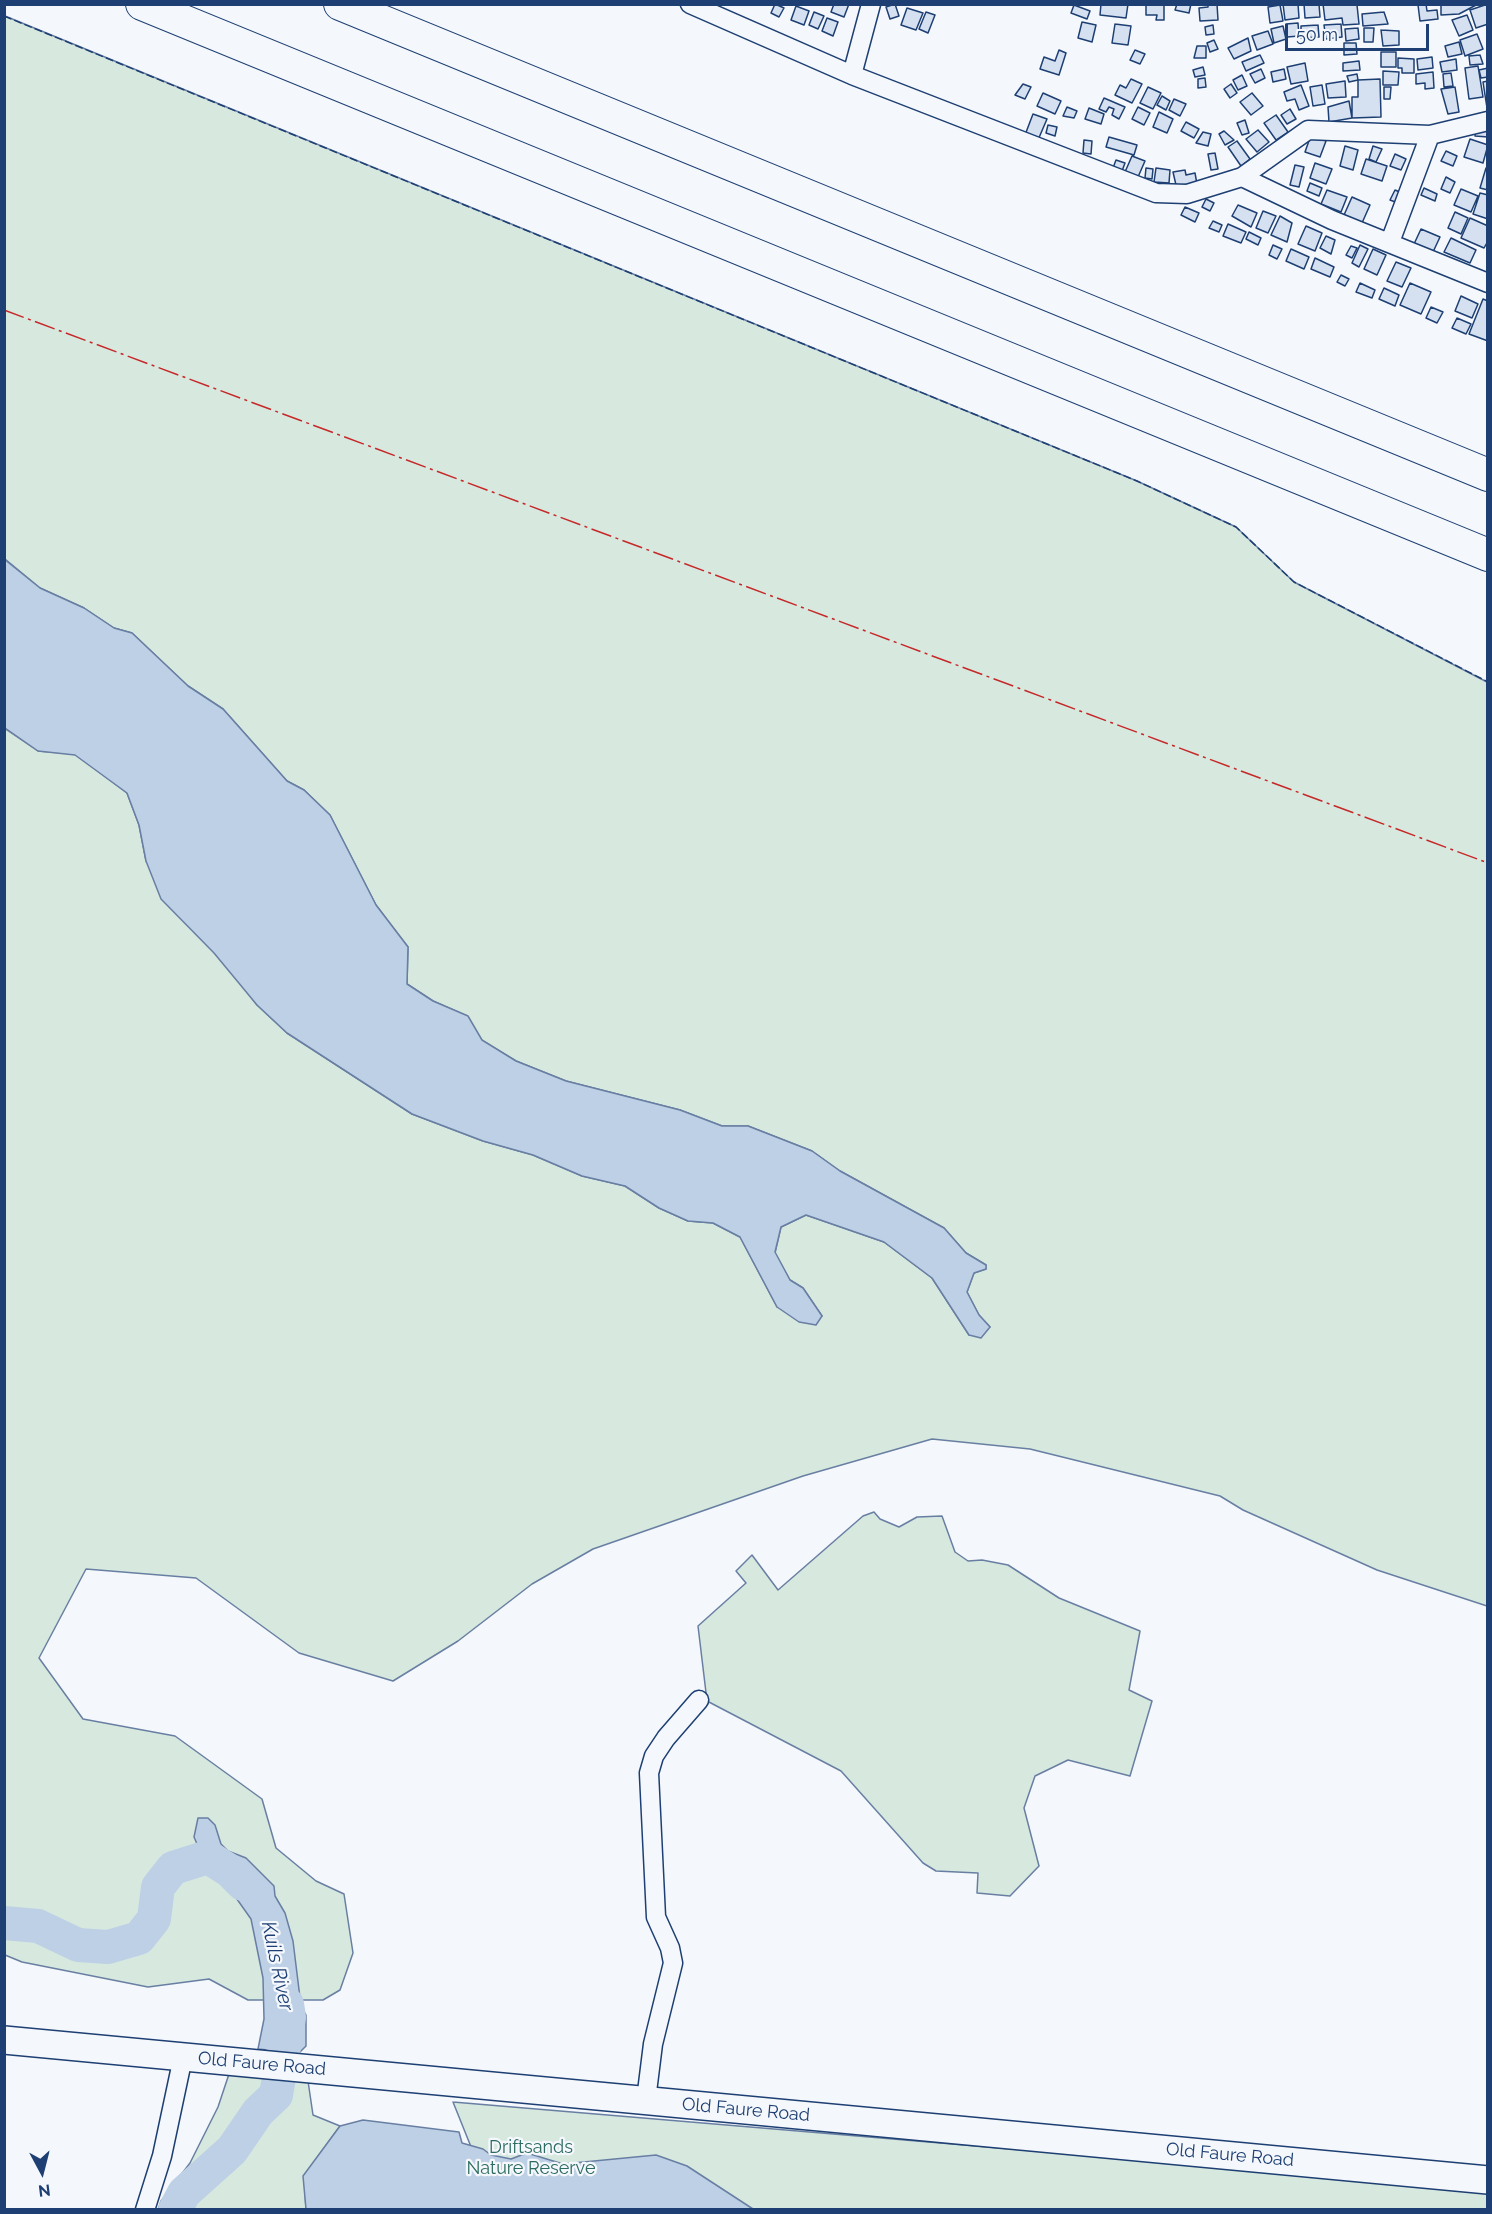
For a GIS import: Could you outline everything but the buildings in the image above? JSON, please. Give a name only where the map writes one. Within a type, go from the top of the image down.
[{"type":"highway","points":[[142,4],[1488,555]]},
{"type":"highway","points":[[340,4],[1488,476]]},
{"type":"main road","name":"Old Faure Road","points":[[4,2040],[1488,2180]]},
{"type":"street","points":[[690,4],[852,75],[1156,193],[1187,194],[1242,177],[1308,130],[1430,135],[1488,121]]},
{"type":"street","points":[[852,75],[871,4]]},
{"type":"street","points":[[1390,242],[1430,135]]},
{"type":"street","points":[[1242,177],[1304,208],[1487,281]]},
{"type":"street","points":[[646,2100],[653,2044],[673,1963],[670,1948],[656,1917],[649,1773],[654,1756],[666,1738],[699,1700]]},
{"type":"street","points":[[145,2210],[162,2156],[183,2056]]},
{"type":"green space","points":[[5,16],[1137,481],[1236,527],[1294,582],[1487,682],[1487,1606],[1377,1570],[1243,1510],[1220,1496],[1030,1449],[932,1439],[803,1476],[593,1549],[532,1584],[458,1641],[393,1681],[299,1653],[196,1578],[86,1569],[39,1658],[83,1719],[175,1736],[262,1799],[276,1848],[316,1881],[344,1894],[353,1953],[340,1990],[323,2000],[248,2000],[209,1979],[148,1987],[22,1962],[5,1955],[4,728],[38,751],[75,754],[127,793],[139,825],[146,861],[257,1005],[287,1033],[412,1114],[483,1141],[533,1155],[582,1176],[625,1186],[659,1208],[688,1221],[713,1223],[740,1237],[777,1307],[822,1316],[803,1288],[790,1280],[775,1253],[781,1227],[806,1215],[884,1242],[932,1278],[969,1335],[990,1327],[979,1315],[967,1292],[974,1273],[986,1269],[986,1265],[966,1253],[944,1228],[840,1171],[812,1151],[748,1126],[722,1126],[680,1110],[566,1081],[516,1061],[481,1040],[467,1016],[433,1001],[407,984],[408,947],[376,905],[330,815],[304,790],[287,781],[223,709],[188,686],[132,633],[114,628],[84,608],[40,588],[5,559]]},
{"type":"green space","points":[[874,1512],[880,1519],[899,1527],[917,1517],[942,1516],[955,1552],[968,1561],[982,1560],[1008,1565],[1059,1598],[1140,1631],[1129,1690],[1152,1701],[1130,1776],[1068,1760],[1035,1776],[1024,1808],[1039,1866],[1010,1896],[977,1893],[978,1873],[936,1871],[923,1863],[841,1771],[707,1701],[698,1626],[746,1583],[736,1571],[752,1555],[778,1590],[863,1516]]},
{"type":"green space","points":[[229,2074],[308,2081],[313,2115],[340,2126],[304,2176],[306,2209],[158,2210],[161,2201],[190,2163],[218,2107]]},
{"type":"green space","name":"Driftsands Nature Reserve","points":[[453,2102],[1487,2189],[1487,2209],[496,2209]]},
{"type":"water","points":[[4,559],[40,588],[84,608],[114,628],[132,633],[188,686],[223,709],[287,781],[304,790],[330,815],[376,905],[408,947],[407,984],[433,1001],[468,1016],[482,1040],[516,1061],[566,1081],[680,1110],[722,1126],[748,1126],[812,1151],[840,1171],[944,1228],[966,1253],[986,1265],[986,1269],[974,1273],[967,1292],[979,1315],[990,1327],[981,1338],[969,1335],[932,1278],[884,1242],[806,1215],[781,1227],[775,1252],[790,1280],[803,1288],[822,1316],[816,1325],[799,1322],[777,1307],[740,1237],[713,1223],[688,1221],[659,1208],[625,1186],[582,1176],[533,1155],[483,1141],[412,1114],[287,1033],[257,1005],[214,953],[161,899],[146,861],[139,825],[127,793],[75,755],[38,751],[5,728]]},
{"type":"water","points":[[198,1818],[208,1818],[215,1825],[221,1844],[228,1851],[246,1858],[274,1886],[275,1896],[285,1913],[293,1941],[301,2006],[306,2015],[306,2046],[299,2053],[258,2049],[264,2019],[263,1978],[251,1919],[227,1885],[210,1874],[194,1837]]},
{"type":"water","points":[[5,1909],[18,1920],[19,1930],[16,1934],[5,1934]]},
{"type":"water","points":[[363,2120],[459,2132],[462,2143],[483,2149],[491,2155],[511,2159],[527,2153],[563,2164],[656,2155],[687,2166],[753,2209],[306,2209],[303,2176],[340,2126]]},
{"type":"waterway","name":"Kuils River","points":[[4,1923],[38,1926],[78,1945],[108,1947],[139,1938],[154,1919],[158,1887],[173,1868],[208,1857],[230,1871],[243,1884]]},
{"type":"waterway","name":"Kuils River","points":[[175,2210],[184,2193],[232,2150],[258,2112],[276,2095],[289,2017],[287,2004]]},
{"type":"fence","points":[[4,16],[1137,481],[1236,527],[1294,582],[1488,682]]},
{"type":"power","points":[[4,310],[1488,863]]}]
